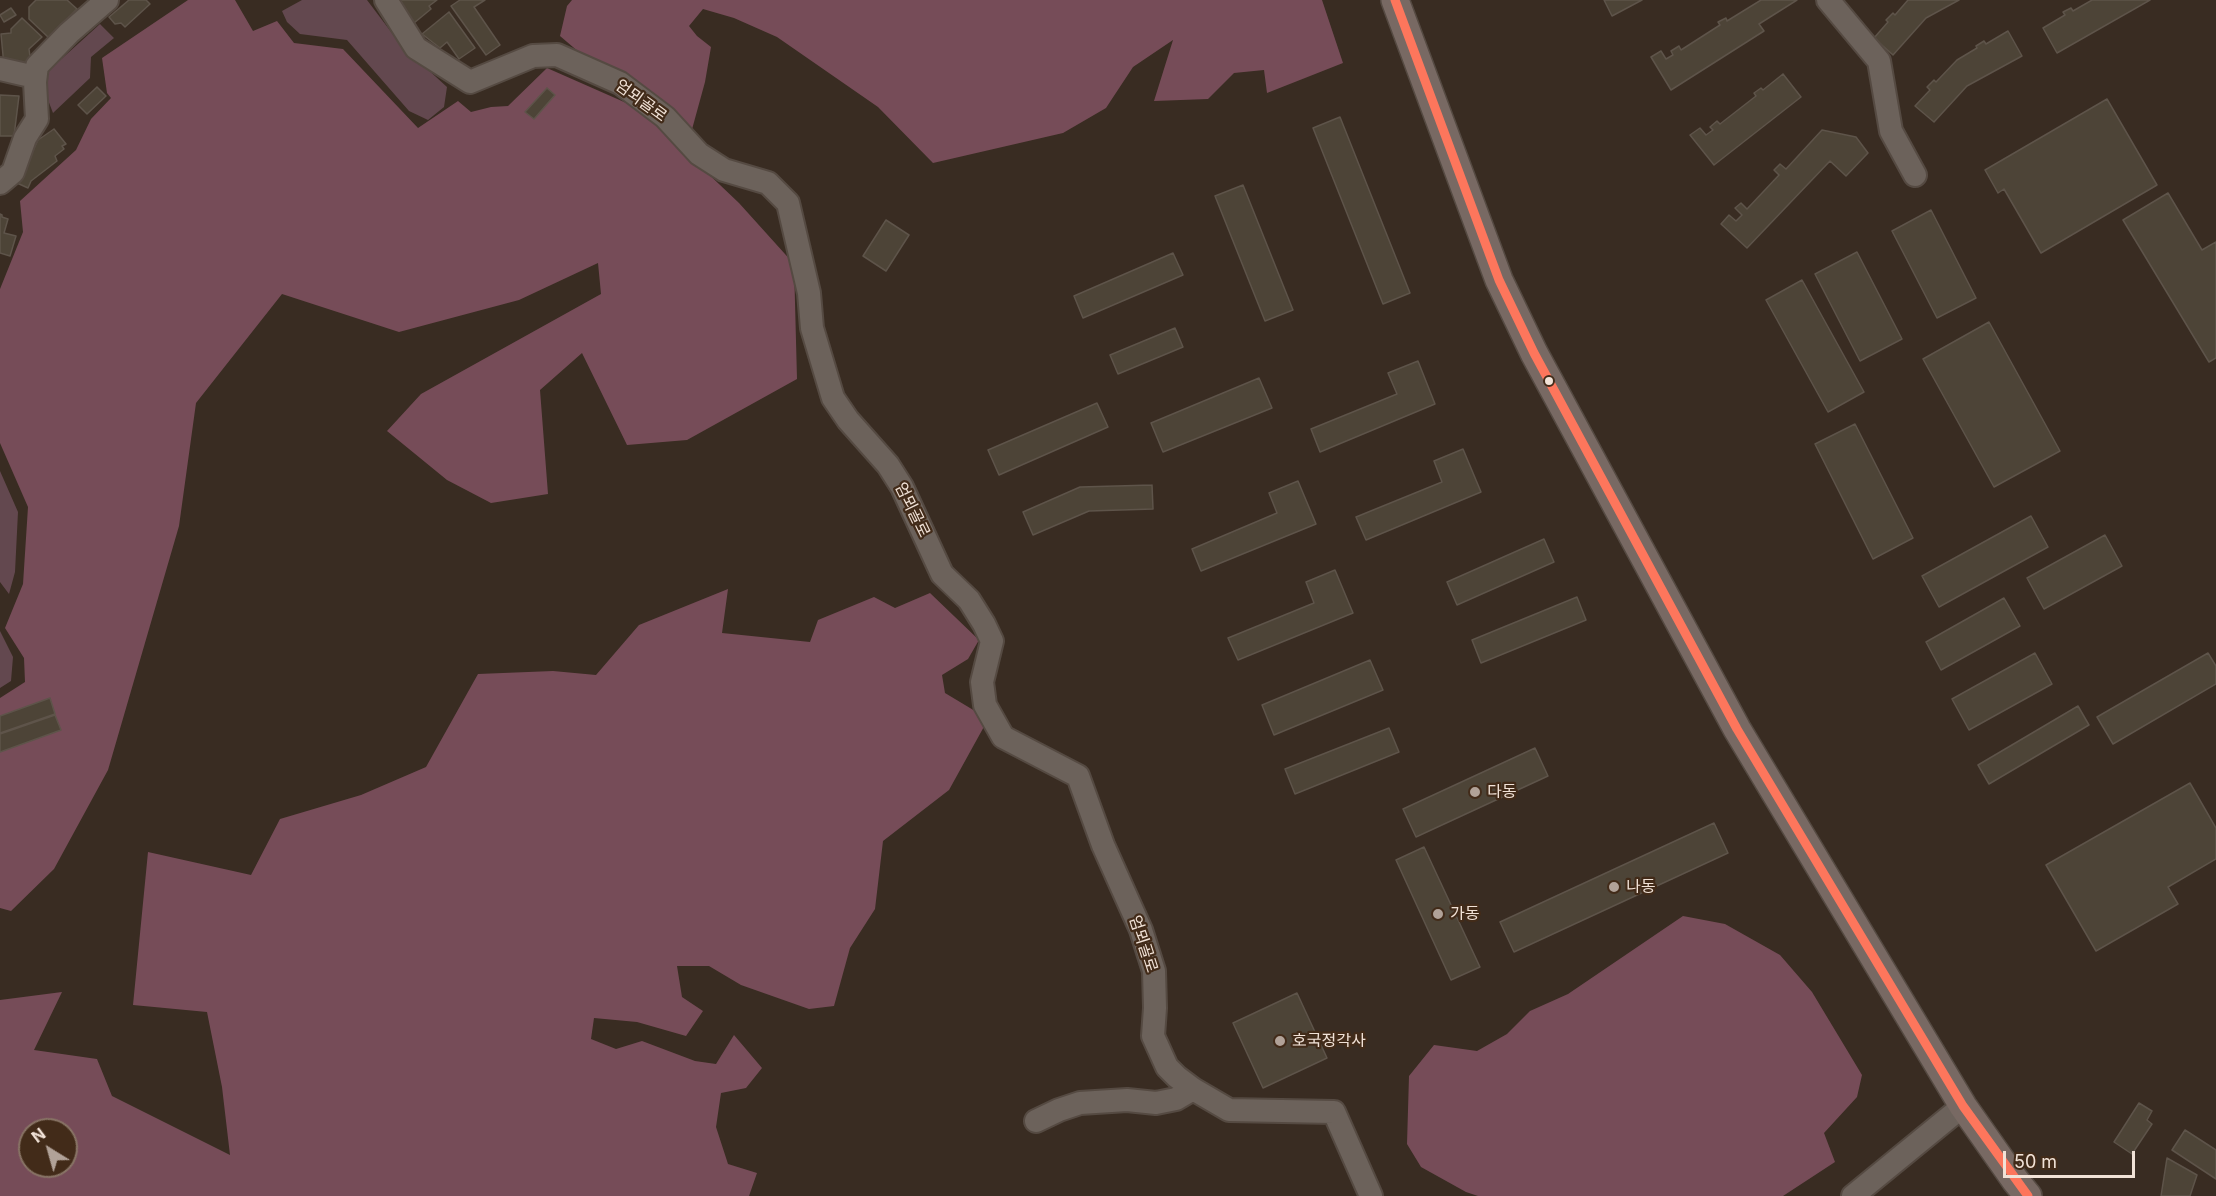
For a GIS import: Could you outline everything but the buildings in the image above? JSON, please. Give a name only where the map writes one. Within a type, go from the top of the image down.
[{"type":"main road","points":[[1395,0],[1499,280],[1534,353],[1737,729],[1963,1106],[2028,1196]]},
{"type":"street","points":[[0,183],[14,172],[25,138],[37,119],[35,76],[37,66],[69,33],[107,0]]},
{"type":"street","name":"엄뫼골로","points":[[386,0],[416,48],[470,82],[533,56],[557,56],[620,83],[665,117],[699,154],[724,170],[768,183],[788,203],[809,293],[812,328],[833,398],[848,420],[888,465],[902,487],[942,574],[969,600],[984,624],[992,641],[982,682],[985,705],[1003,737],[1078,776],[1103,845],[1141,930],[1154,971],[1155,1008],[1152,1036],[1167,1067],[1192,1089],[1229,1110],[1334,1112],[1371,1196]]},
{"type":"street","points":[[1828,0],[1879,61],[1891,131],[1915,175]]},
{"type":"street","points":[[0,69],[35,76]]},
{"type":"street","points":[[1036,1121],[1080,1103],[1127,1100],[1156,1102],[1176,1099],[1192,1089]]},
{"type":"street","points":[[1853,1196],[1963,1106]]},
{"type":"shaded area","points":[[188,0],[235,0],[253,31],[277,21],[294,43],[343,49],[418,128],[458,101],[471,112],[508,106],[547,68],[640,109],[739,203],[794,264],[797,379],[687,440],[627,445],[582,353],[540,390],[548,494],[491,503],[447,480],[387,431],[421,394],[601,294],[598,263],[519,300],[399,332],[282,294],[196,403],[179,526],[108,770],[54,869],[11,911],[0,908],[0,698],[25,682],[24,658],[5,628],[23,584],[28,507],[0,443],[0,289],[23,232],[20,201],[76,150],[91,119],[111,98],[107,93],[102,58]]},
{"type":"shaded area","points":[[302,0],[367,0],[401,45],[447,87],[444,107],[428,120],[409,111],[347,40],[300,34],[287,22],[282,11]]},
{"type":"shaded area","points":[[572,0],[1322,0],[1343,63],[1267,93],[1264,70],[1234,73],[1208,99],[1154,101],[1173,40],[1133,67],[1106,108],[1063,133],[933,163],[878,107],[777,37],[734,18],[703,9],[689,26],[711,47],[705,82],[691,133],[587,59],[560,36],[567,6]]},
{"type":"shaded area","points":[[100,24],[114,38],[91,57],[90,78],[53,113],[43,87],[47,72]]},
{"type":"shaded area","points":[[0,471],[18,512],[15,572],[9,594],[0,582]]},
{"type":"shaded area","points":[[728,589],[722,633],[810,642],[818,620],[874,597],[895,608],[930,593],[979,640],[968,659],[942,675],[945,693],[975,711],[986,723],[949,790],[883,841],[875,909],[850,948],[834,1006],[809,1009],[741,985],[709,966],[677,966],[682,997],[703,1011],[686,1036],[637,1022],[594,1018],[591,1039],[616,1049],[642,1041],[695,1061],[716,1064],[734,1035],[762,1068],[746,1088],[721,1093],[716,1127],[728,1164],[757,1173],[749,1196],[0,1196],[0,1000],[62,992],[34,1050],[97,1059],[112,1096],[230,1155],[222,1087],[207,1012],[133,1005],[148,852],[251,875],[280,819],[361,795],[426,767],[478,674],[553,671],[596,675],[639,625]]},
{"type":"shaded area","points":[[0,631],[13,657],[11,681],[0,688]]},
{"type":"shaded area","points":[[1683,916],[1725,924],[1780,955],[1812,992],[1862,1075],[1857,1097],[1824,1133],[1835,1162],[1783,1196],[1478,1196],[1466,1192],[1421,1167],[1407,1144],[1409,1076],[1434,1045],[1477,1051],[1507,1034],[1530,1011],[1568,994]]},
{"type":"transit line","points":[[1395,0],[1499,280],[1534,353],[1737,729],[1963,1106],[2028,1196]]},
{"type":"place","name":"다동","points":[[1475,792]]},
{"type":"place","name":"나동","points":[[1614,887]]},
{"type":"place","name":"가동","points":[[1438,914]]},
{"type":"place","name":"호국정각사","points":[[1280,1041]]}]
